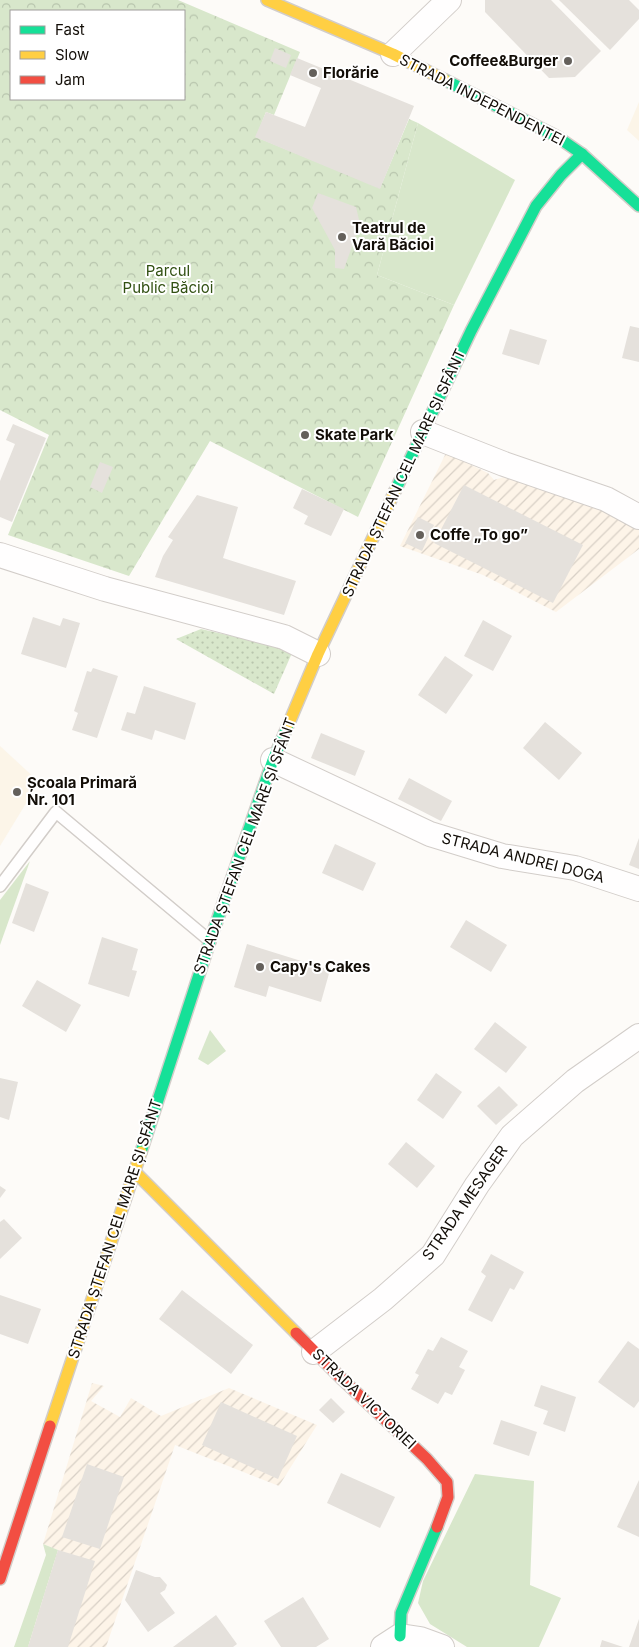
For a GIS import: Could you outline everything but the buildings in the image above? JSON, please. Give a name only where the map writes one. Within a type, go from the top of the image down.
[{"type":"main road","name":"STRADA INDEPENDENȚEI","points":[[267,0],[393,54],[556,136],[582,154],[639,206]]},
{"type":"main road","name":"STRADA ȘTEFAN CEL MARE ȘI SFÂNT","points":[[0,1579],[210,941],[273,760],[318,654],[471,331],[536,206],[561,175],[582,154]]},
{"type":"main road","name":"STRADA VICTORIEI","points":[[134,1171],[314,1352],[427,1459],[447,1482],[448,1497],[445,1506],[401,1613],[392,1641]]},
{"type":"street","name":"STRADA INDEPENDENȚEI","points":[[393,54],[449,0]]},
{"type":"street","points":[[423,432],[504,464],[606,499],[639,517]]},
{"type":"street","points":[[0,555],[104,589],[284,637],[318,654]]},
{"type":"street","name":"STRADA ANDREI DOGA","points":[[273,760],[430,834],[502,856],[575,868],[639,889]]},
{"type":"street","name":"STRADA MESAGER","points":[[314,1352],[383,1299],[433,1255],[476,1185],[512,1136],[575,1081],[639,1036]]},
{"type":"street","name":"STRADA VICTORIEI","points":[[392,1641],[420,1639],[442,1647]]},
{"type":"lane","points":[[0,886],[56,812],[210,941]]},
{"type":"shaded area","points":[[639,102],[639,141],[627,130]]},
{"type":"shaded area","points":[[446,453],[488,473],[494,480],[511,475],[594,503],[639,526],[639,549],[556,612],[483,575],[400,546]]},
{"type":"shaded area","name":"Școala Primară Nr. 101","points":[[0,746],[39,782],[0,846]]},
{"type":"shaded area","points":[[92,1383],[104,1386],[91,1401],[120,1417],[131,1398],[161,1416],[229,1388],[317,1425],[279,1486],[175,1445],[106,1647],[28,1647],[58,1550],[43,1544]]},
{"type":"green space","name":"Parcul Public Băcioi","points":[[0,0],[178,0],[300,52],[274,115],[266,112],[256,137],[380,188],[409,119],[418,123],[377,275],[454,305],[358,517],[210,441],[129,576],[8,535],[49,435],[0,410]]},
{"type":"green space","points":[[418,123],[515,180],[454,305],[377,275]]},
{"type":"green space","points":[[201,629],[281,647],[292,653],[274,694],[176,639]]},
{"type":"green space","points":[[30,861],[0,945],[0,900]]},
{"type":"green space","points":[[210,1030],[226,1051],[208,1065],[198,1059]]},
{"type":"green space","points":[[475,1474],[534,1481],[530,1585],[561,1598],[539,1647],[467,1647],[430,1624],[418,1603],[423,1581]]},
{"type":"green space","points":[[43,1544],[58,1550],[28,1647],[14,1647],[46,1555]]},
{"type":"traffic: fast","points":[[445,80],[556,136],[582,154],[639,206]]},
{"type":"traffic: fast","points":[[395,491],[471,331],[536,206],[561,175],[582,154]]},
{"type":"traffic: fast","points":[[141,1152],[210,941],[273,760],[289,723]]},
{"type":"traffic: fast","points":[[400,1636],[401,1613],[437,1527]]},
{"type":"traffic: slow","points":[[267,0],[393,54],[445,80]]},
{"type":"traffic: slow","points":[[289,723],[318,654],[395,491]]},
{"type":"traffic: slow","points":[[50,1426],[141,1152]]},
{"type":"traffic: slow","points":[[134,1171],[296,1333]]},
{"type":"traffic: jam","points":[[296,1333],[427,1459],[447,1482],[448,1497],[437,1527]]},
{"type":"traffic: jam","points":[[0,1579],[50,1426]]},
{"type":"place","name":"Coffee&Burger","points":[[568,61]]},
{"type":"place","name":"Florărie","points":[[313,73]]},
{"type":"place","name":"Teatrul de Vară Băcioi","points":[[342,237]]},
{"type":"place","name":"Skate Park","points":[[305,435]]},
{"type":"place","name":"Coffe „To go”","points":[[420,535]]},
{"type":"place","name":"Școala Primară Nr. 101","points":[[17,792]]},
{"type":"place","name":"Capy's Cakes","points":[[260,967]]}]
